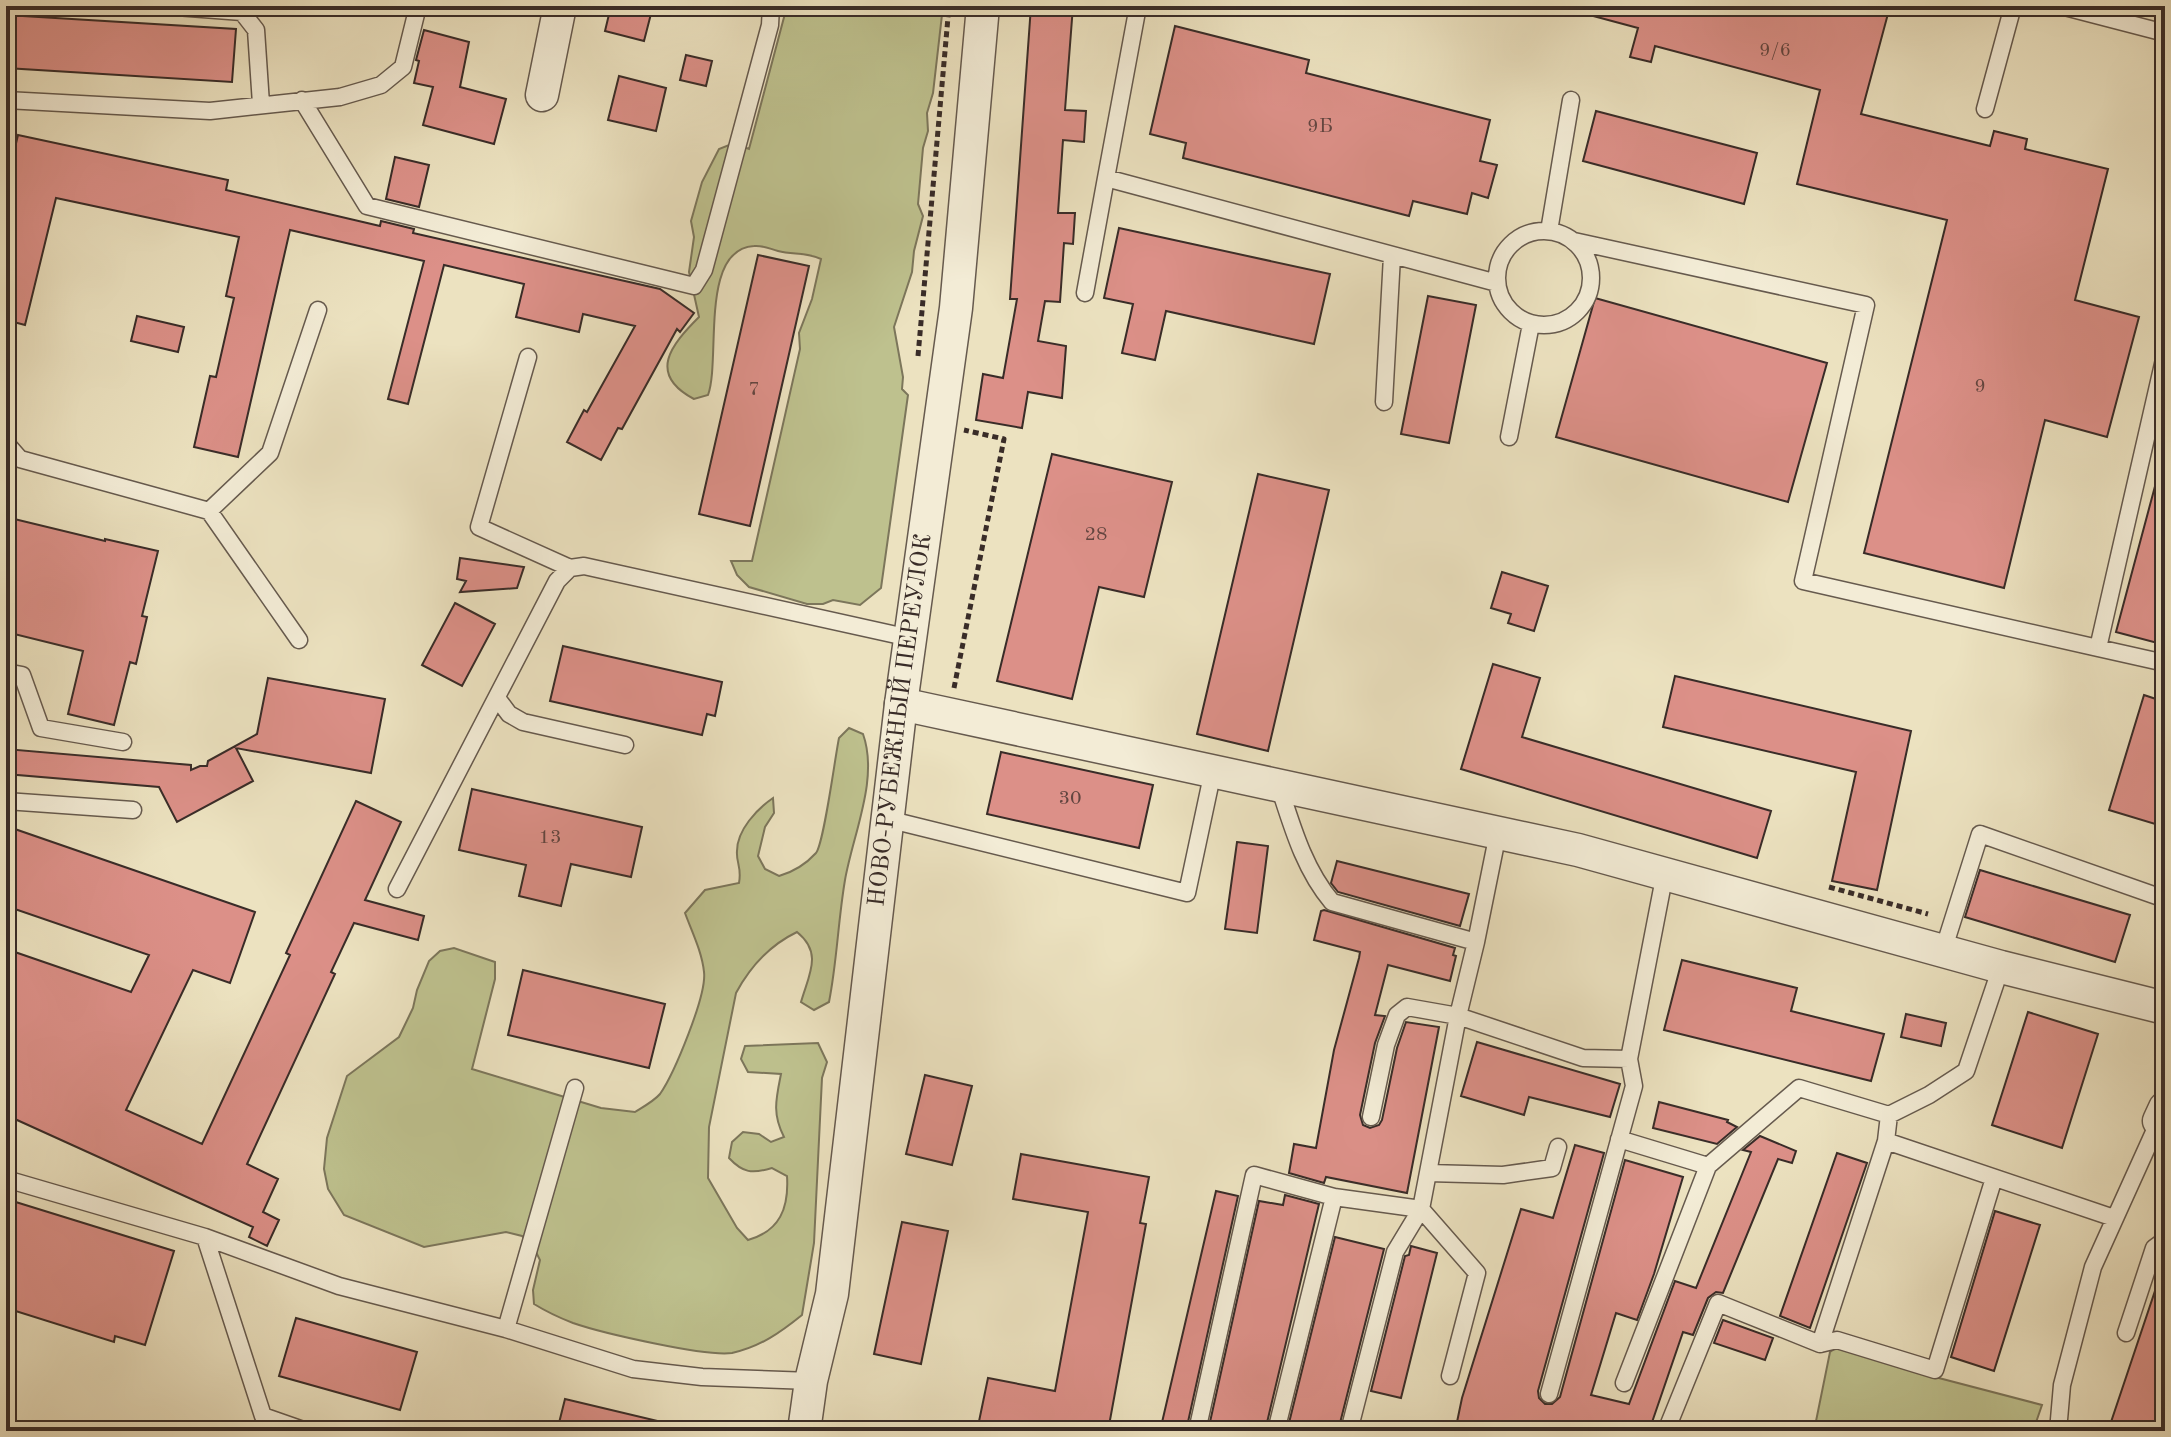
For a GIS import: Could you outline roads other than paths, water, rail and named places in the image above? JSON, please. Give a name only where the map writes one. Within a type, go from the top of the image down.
[{"type":"street","points":[[542,95],[560,6]]},
{"type":"street","name":"НОВО-РУБЕЖНЫЙ ПЕРЕУЛОК","points":[[804,1431],[811,1381],[832,1294],[901,704],[956,308],[983,6]]},
{"type":"street","points":[[901,704],[1578,850],[1665,873],[1947,936],[2001,967],[2165,1008]]},
{"type":"lane","points":[[163,6],[242,12],[256,30],[261,104]]},
{"type":"lane","points":[[6,100],[210,111],[340,97],[381,85],[403,67],[418,6]]},
{"type":"lane","points":[[302,100],[367,206],[694,286],[704,270],[770,25],[771,6]]},
{"type":"lane","points":[[1085,293],[1138,6]]},
{"type":"lane","points":[[1985,109],[2013,6]]},
{"type":"lane","points":[[2061,6],[2165,33]]},
{"type":"lane","points":[[1549,231],[1571,100]]},
{"type":"lane","points":[[1106,178],[1497,283]]},
{"type":"lane","points":[[1574,241],[1589,265],[1591,279],[1589,293],[1582,306],[1559,323],[1545,325],[1531,324],[1508,308],[1497,283],[1503,256],[1522,236],[1549,231],[1574,241],[1866,305],[1803,581],[2165,663]]},
{"type":"lane","points":[[1384,402],[1392,256]]},
{"type":"lane","points":[[209,511],[270,453],[318,310]]},
{"type":"lane","points":[[1509,437],[1531,324]]},
{"type":"lane","points":[[528,357],[479,527],[570,568],[584,566],[910,638]]},
{"type":"lane","points":[[2098,648],[2164,365]]},
{"type":"lane","points":[[6,443],[20,459],[209,511],[299,640]]},
{"type":"lane","points":[[397,889],[557,581],[570,568]]},
{"type":"lane","points":[[6,672],[22,675],[41,728],[123,742]]},
{"type":"lane","points":[[497,698],[509,714],[523,722],[625,745]]},
{"type":"lane","points":[[887,819],[1187,893],[1213,771]]},
{"type":"lane","points":[[1279,786],[1295,837],[1319,887],[1332,902],[1476,942]]},
{"type":"lane","points":[[6,801],[133,810]]},
{"type":"lane","points":[[1349,1431],[1395,1252],[1421,1209],[1458,1016],[1498,833]]},
{"type":"lane","points":[[1947,936],[1980,834],[2165,899]]},
{"type":"lane","points":[[1549,1394],[1634,1086],[1629,1059],[1665,873]]},
{"type":"lane","points":[[1624,1383],[1708,1166],[1799,1088],[1889,1115],[1929,1095],[1966,1071],[2001,967]]},
{"type":"lane","points":[[1371,1117],[1386,1045],[1397,1015],[1407,1007],[1458,1016],[1583,1058],[1629,1059]]},
{"type":"lane","points":[[506,1329],[575,1088]]},
{"type":"lane","points":[[1820,1344],[1886,1141],[1889,1115]]},
{"type":"lane","points":[[2058,1431],[2062,1385],[2093,1267],[2163,1117]]},
{"type":"lane","points":[[1619,1139],[1708,1166]]},
{"type":"lane","points":[[1886,1141],[2114,1218]]},
{"type":"lane","points":[[1428,1173],[1503,1175],[1552,1168],[1558,1147]]},
{"type":"lane","points":[[1197,1431],[1254,1175],[1334,1197],[1421,1209],[1477,1273],[1450,1376]]},
{"type":"lane","points":[[1666,1431],[1718,1303],[1820,1344],[1837,1340],[1935,1370],[1994,1178]]},
{"type":"lane","points":[[6,1179],[205,1237],[339,1286],[506,1329],[633,1369],[702,1377],[811,1381]]},
{"type":"lane","points":[[1276,1431],[1334,1197]]},
{"type":"lane","points":[[205,1237],[263,1416],[306,1431]]},
{"type":"lane","points":[[2126,1333],[2154,1248],[2165,1240]]}]
